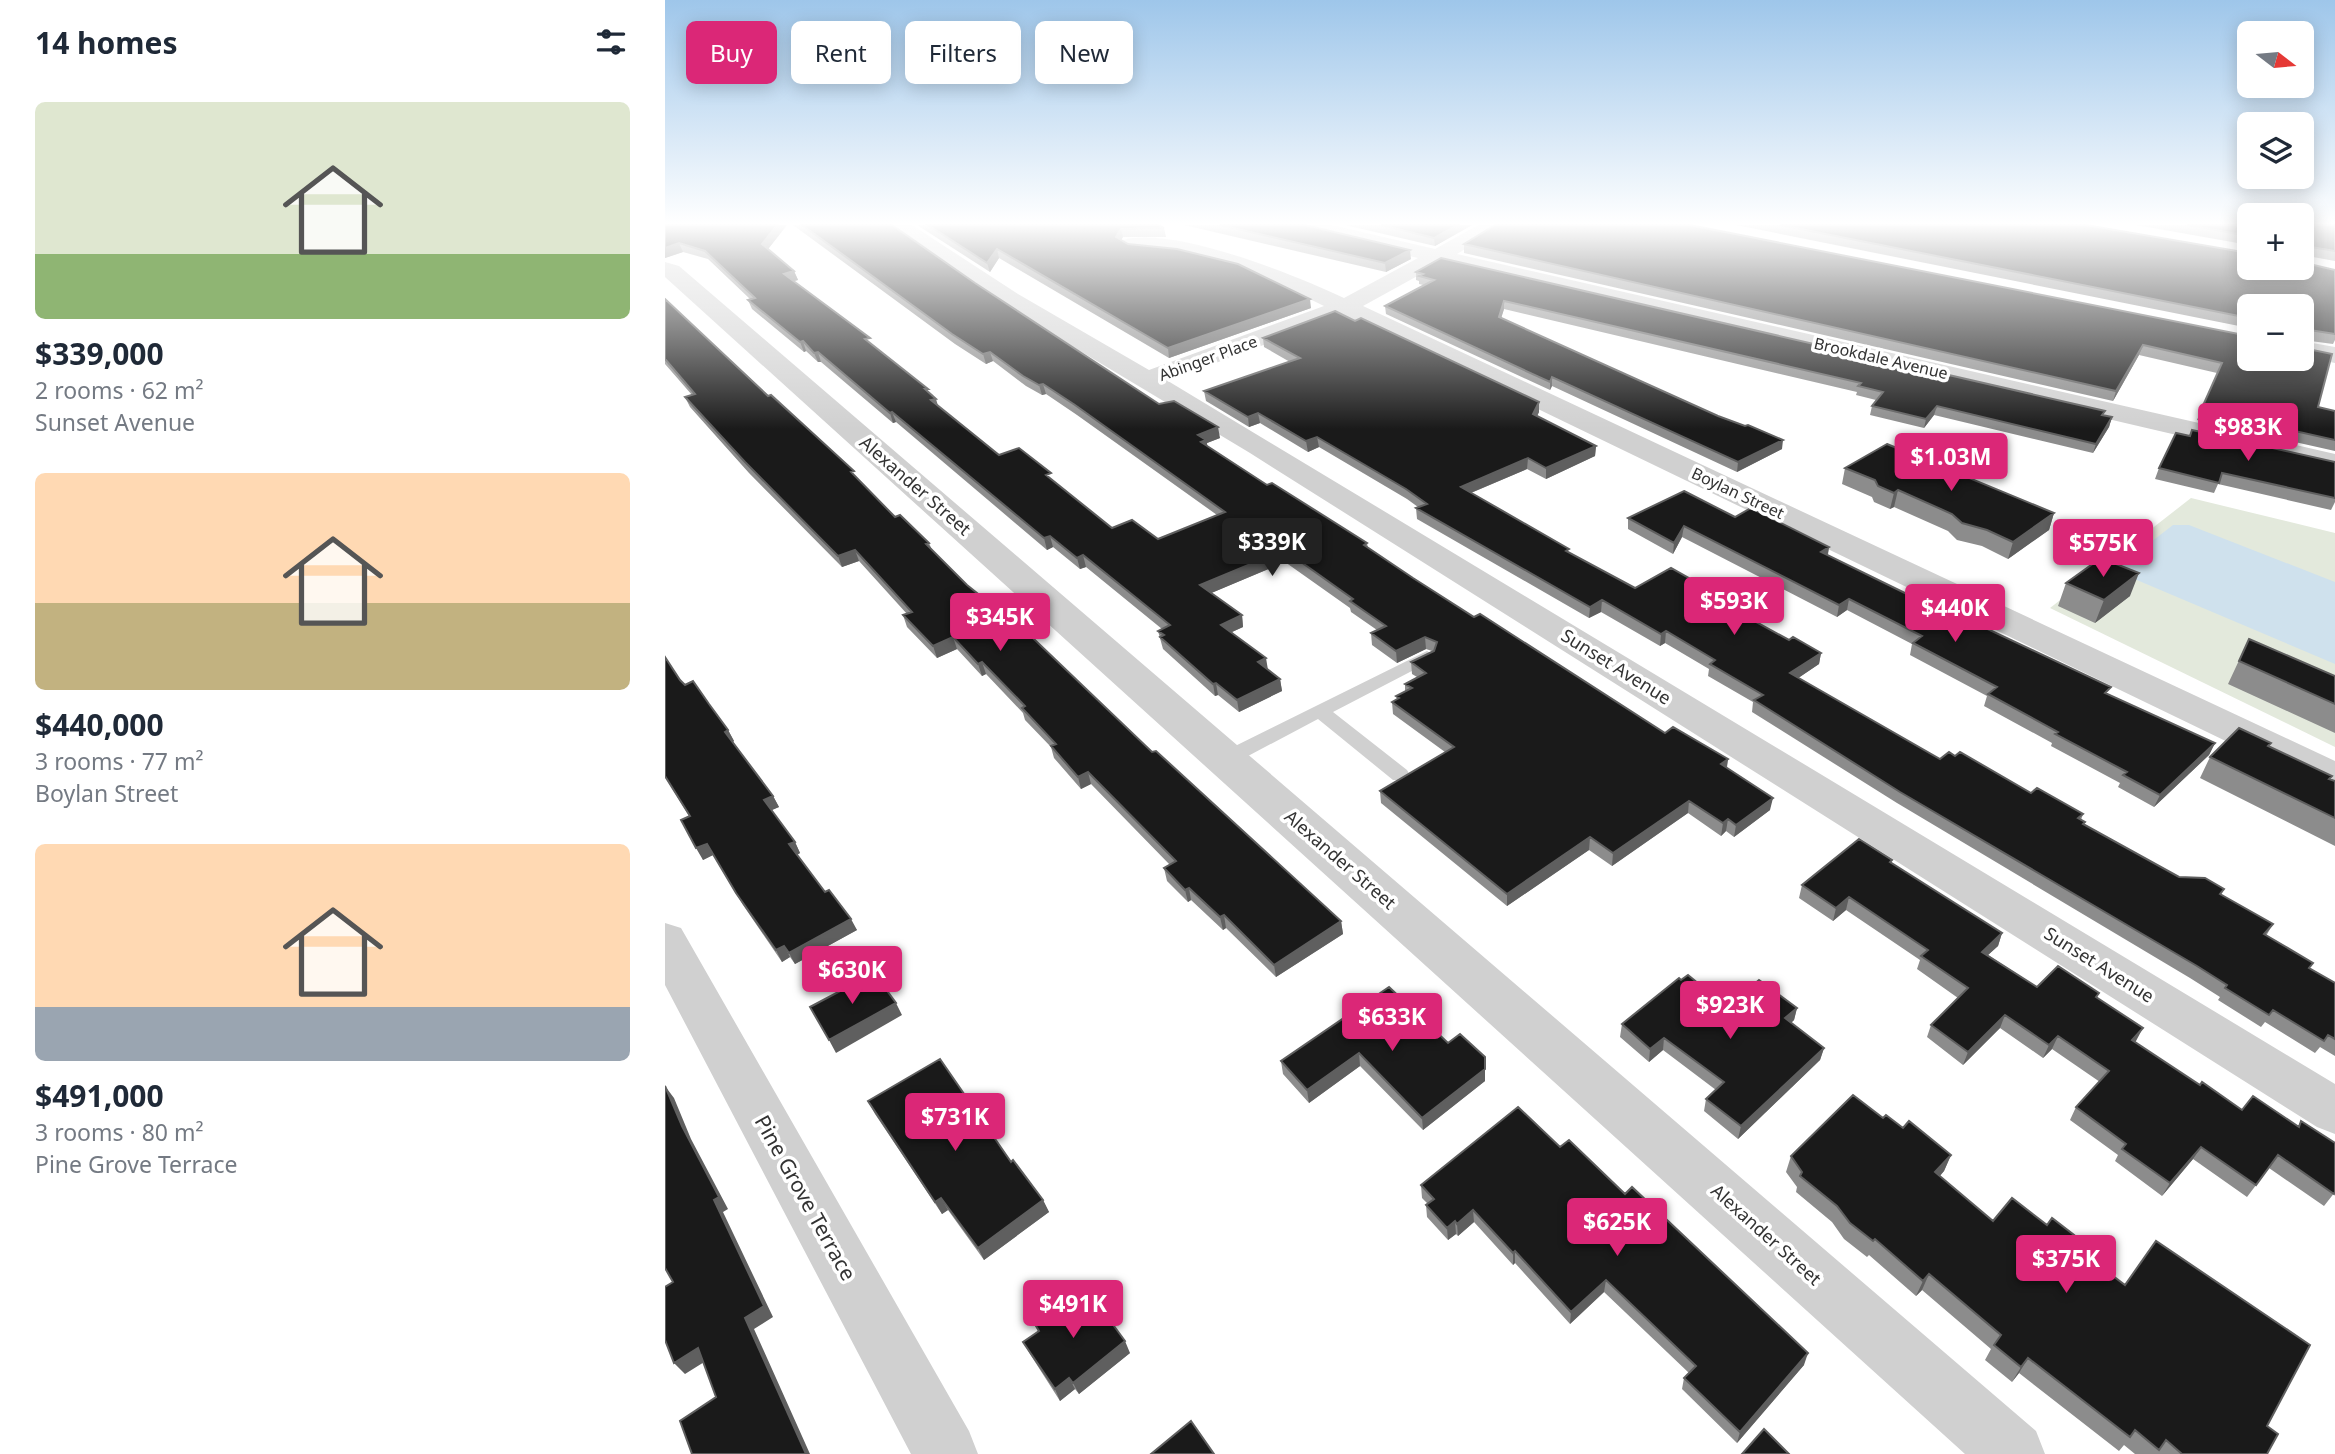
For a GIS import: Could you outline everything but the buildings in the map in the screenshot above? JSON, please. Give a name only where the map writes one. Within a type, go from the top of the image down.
[{"type":"street","name":"Alexander Street","points":[[696,293],[2013,1454]]},
{"type":"street","name":"Sunset Avenue","points":[[1001,293],[1260,447],[2335,1111]]},
{"type":"street","name":"Boylan Street","points":[[1313,293],[2335,776]]},
{"type":"street","name":"Abinger Place","points":[[1147,380],[1346,306],[1370,293]]},
{"type":"street","name":"Brookdale Avenue","points":[[1598,293],[2335,463]]},
{"type":"street","points":[[2314,351],[2335,355]]},
{"type":"street","name":"Pine Grove Terrace","points":[[665,941],[946,1454]]},
{"type":"lane","points":[[1226,759],[1427,656]]},
{"type":"lane","points":[[1320,711],[1400,775]]},
{"type":"shaded area","points":[[2191,498],[2335,533],[2335,747],[2050,608]]},
{"type":"water","points":[[2173,525],[2189,525],[2335,582],[2335,664],[2125,575],[2120,566]]}]
